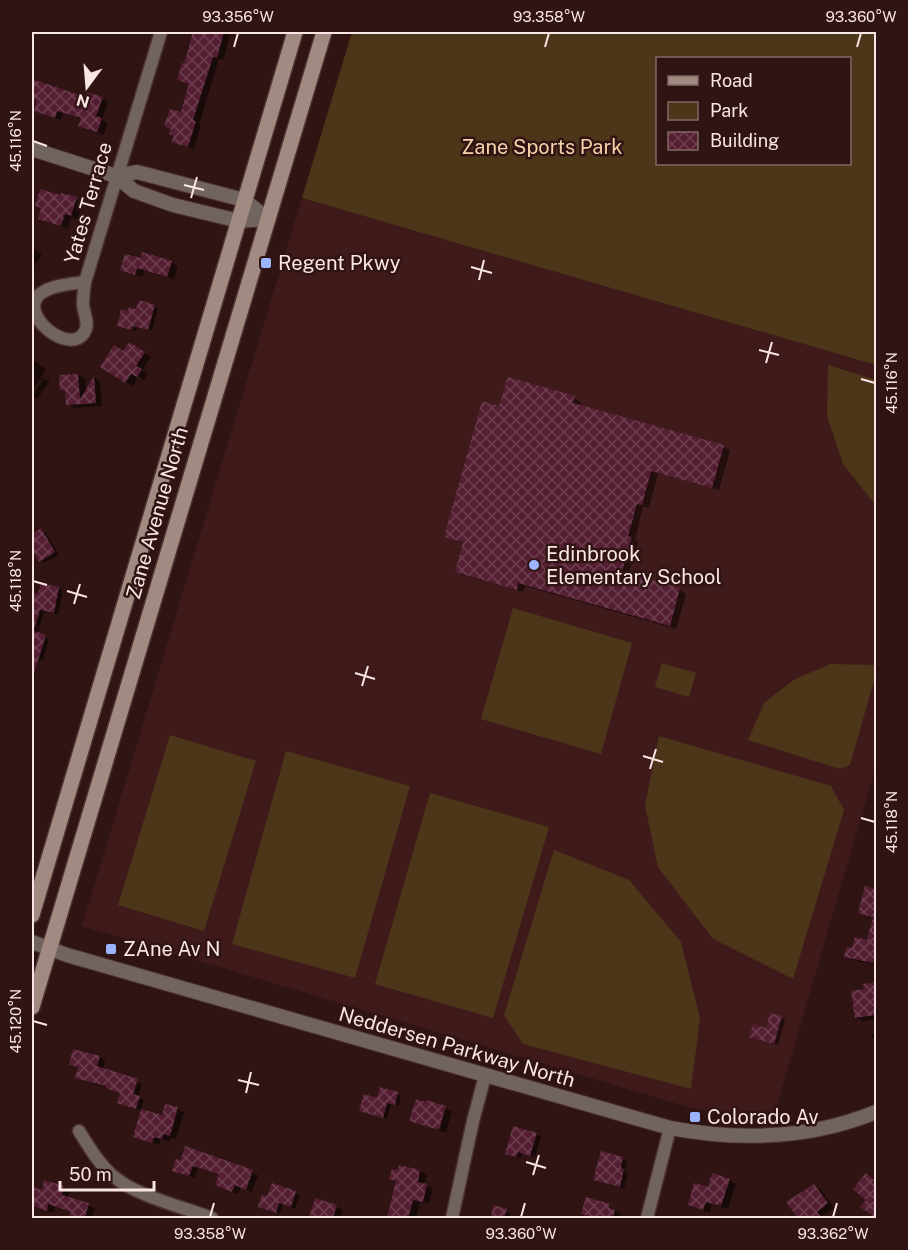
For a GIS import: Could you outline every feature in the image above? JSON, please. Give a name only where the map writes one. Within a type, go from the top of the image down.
[{"type":"main road","name":"Zane Avenue North","points":[[32,915],[295,32]]},
{"type":"main road","name":"Zane Avenue North","points":[[32,1007],[324,32]]},
{"type":"street","name":"Yates Terrace","points":[[85,282],[47,291],[39,295],[34,304],[34,313],[39,321],[59,337],[77,340],[87,326],[83,305],[85,282],[161,32]]},
{"type":"street","points":[[32,149],[116,176],[134,191],[173,205],[239,221],[268,219]]},
{"type":"street","points":[[116,176],[137,172],[244,200],[268,219]]},
{"type":"street","name":"Neddersen Parkway North","points":[[32,942],[49,949],[670,1128],[716,1136],[770,1136],[826,1129],[876,1112]]},
{"type":"street","points":[[452,1218],[485,1076]]},
{"type":"street","points":[[647,1218],[670,1128]]},
{"type":"street","points":[[79,1131],[98,1161],[114,1177],[133,1189],[212,1218]]},
{"type":"shaded area","name":"Edinbrook Elementary School","points":[[302,198],[876,365],[876,766],[775,1112],[747,1114],[688,1107],[82,926]]},
{"type":"green space","name":"Zane Sports Park","points":[[352,32],[876,32],[876,365],[302,198]]},
{"type":"green space","points":[[828,365],[876,380],[876,504],[843,464],[827,416]]},
{"type":"green space","points":[[513,608],[632,643],[601,754],[481,719]]},
{"type":"green space","points":[[662,663],[696,673],[689,697],[655,687]]},
{"type":"green space","points":[[831,664],[876,665],[876,674],[850,765],[840,769],[748,740],[764,703],[795,679]]},
{"type":"green space","points":[[170,735],[256,761],[204,931],[118,905]]},
{"type":"green space","points":[[659,736],[831,786],[844,810],[793,979],[713,939],[658,867],[645,806]]},
{"type":"green space","points":[[286,751],[410,786],[355,978],[232,944]]},
{"type":"green space","points":[[430,793],[549,827],[493,1018],[375,984]]},
{"type":"green space","points":[[554,850],[629,880],[681,942],[700,1018],[691,1089],[523,1044],[504,1015]]},
{"type":"building","points":[[193,32],[205,34],[206,32],[224,32],[217,58],[213,57],[193,120],[196,121],[188,147],[171,142],[174,136],[169,134],[171,129],[164,126],[170,109],[181,112],[189,84],[177,80]]},
{"type":"building","points":[[32,79],[85,97],[86,92],[103,97],[96,116],[102,118],[97,132],[78,126],[81,118],[57,111],[55,118],[34,111],[37,101],[32,99]]},
{"type":"building","points":[[40,189],[77,197],[71,216],[65,214],[61,226],[38,219],[41,208],[35,206]]},
{"type":"building","points":[[142,252],[172,261],[167,277],[137,268],[135,275],[120,270],[125,254],[141,258]]},
{"type":"building","points":[[139,300],[155,305],[148,330],[133,326],[132,330],[117,326],[121,310],[128,311],[129,307],[136,309]]},
{"type":"building","points":[[129,342],[145,352],[136,366],[142,369],[137,377],[131,374],[125,383],[100,367],[114,345],[123,351]]},
{"type":"building","points":[[78,374],[80,399],[94,376],[96,403],[66,405],[65,390],[60,390],[59,375]]},
{"type":"building","points":[[508,377],[575,396],[573,403],[724,445],[712,488],[651,471],[642,505],[637,504],[628,536],[632,537],[622,572],[680,588],[670,626],[518,583],[517,590],[455,572],[463,542],[444,537],[482,401],[499,406]]},
{"type":"building","points":[[41,528],[55,552],[39,562],[32,550],[32,534]]},
{"type":"building","points":[[41,583],[59,587],[54,613],[40,610],[34,630],[32,630],[32,593],[38,594]]},
{"type":"building","points":[[32,630],[46,635],[34,674],[32,674]]},
{"type":"building","points":[[865,886],[876,889],[876,949],[873,963],[844,957],[847,947],[852,948],[855,937],[867,940],[873,917],[858,913]]},
{"type":"building","points":[[876,982],[875,1015],[855,1018],[851,991],[864,989],[863,984]]},
{"type":"building","points":[[770,1013],[782,1016],[774,1044],[749,1037],[753,1024],[766,1028]]},
{"type":"building","points":[[73,1049],[100,1056],[97,1066],[138,1079],[133,1094],[140,1096],[136,1109],[117,1103],[120,1093],[105,1088],[106,1086],[75,1078],[78,1067],[69,1065]]},
{"type":"building","points":[[380,1087],[398,1092],[395,1105],[387,1103],[383,1118],[359,1111],[364,1094],[377,1098]]},
{"type":"building","points":[[416,1099],[446,1106],[439,1130],[409,1121]]},
{"type":"building","points":[[165,1104],[178,1107],[170,1136],[163,1134],[162,1139],[154,1137],[152,1143],[133,1137],[141,1109],[162,1115]]},
{"type":"building","points":[[513,1126],[537,1133],[530,1156],[518,1152],[516,1157],[505,1154]]},
{"type":"building","points":[[185,1146],[253,1170],[246,1190],[235,1185],[232,1192],[215,1185],[219,1174],[193,1166],[189,1176],[172,1171],[176,1159],[181,1160]]},
{"type":"building","points":[[601,1151],[623,1157],[621,1168],[624,1169],[620,1187],[593,1180]]},
{"type":"building","points":[[399,1165],[420,1170],[418,1182],[427,1184],[423,1202],[413,1200],[408,1218],[387,1218],[396,1181],[389,1179],[392,1169],[398,1170]]},
{"type":"building","points":[[712,1173],[730,1179],[721,1206],[706,1202],[703,1210],[688,1205],[694,1183],[708,1187]]},
{"type":"building","points":[[866,1173],[876,1182],[876,1218],[860,1207],[866,1200],[853,1189]]},
{"type":"building","points":[[44,1180],[64,1186],[62,1195],[89,1203],[85,1218],[69,1218],[71,1212],[48,1204],[47,1211],[32,1206],[32,1187],[42,1190]]},
{"type":"building","points":[[272,1183],[296,1191],[291,1207],[279,1203],[276,1213],[258,1207],[262,1195],[267,1196]]},
{"type":"building","points":[[814,1184],[828,1203],[817,1212],[822,1218],[798,1218],[786,1202]]},
{"type":"building","points":[[586,1197],[610,1204],[609,1208],[615,1210],[613,1218],[595,1218],[581,1214]]},
{"type":"building","points":[[315,1198],[337,1205],[333,1218],[309,1218]]},
{"type":"building","points":[[494,1205],[507,1209],[504,1218],[490,1218]]},
{"type":"place","name":"Regent Pkwy","points":[[266,263]]},
{"type":"place","name":"Edinbrook Elementary School","points":[[534,565]]},
{"type":"place","name":"ZAne Av N","points":[[111,949]]},
{"type":"place","name":"Colorado Av","points":[[695,1117]]}]
